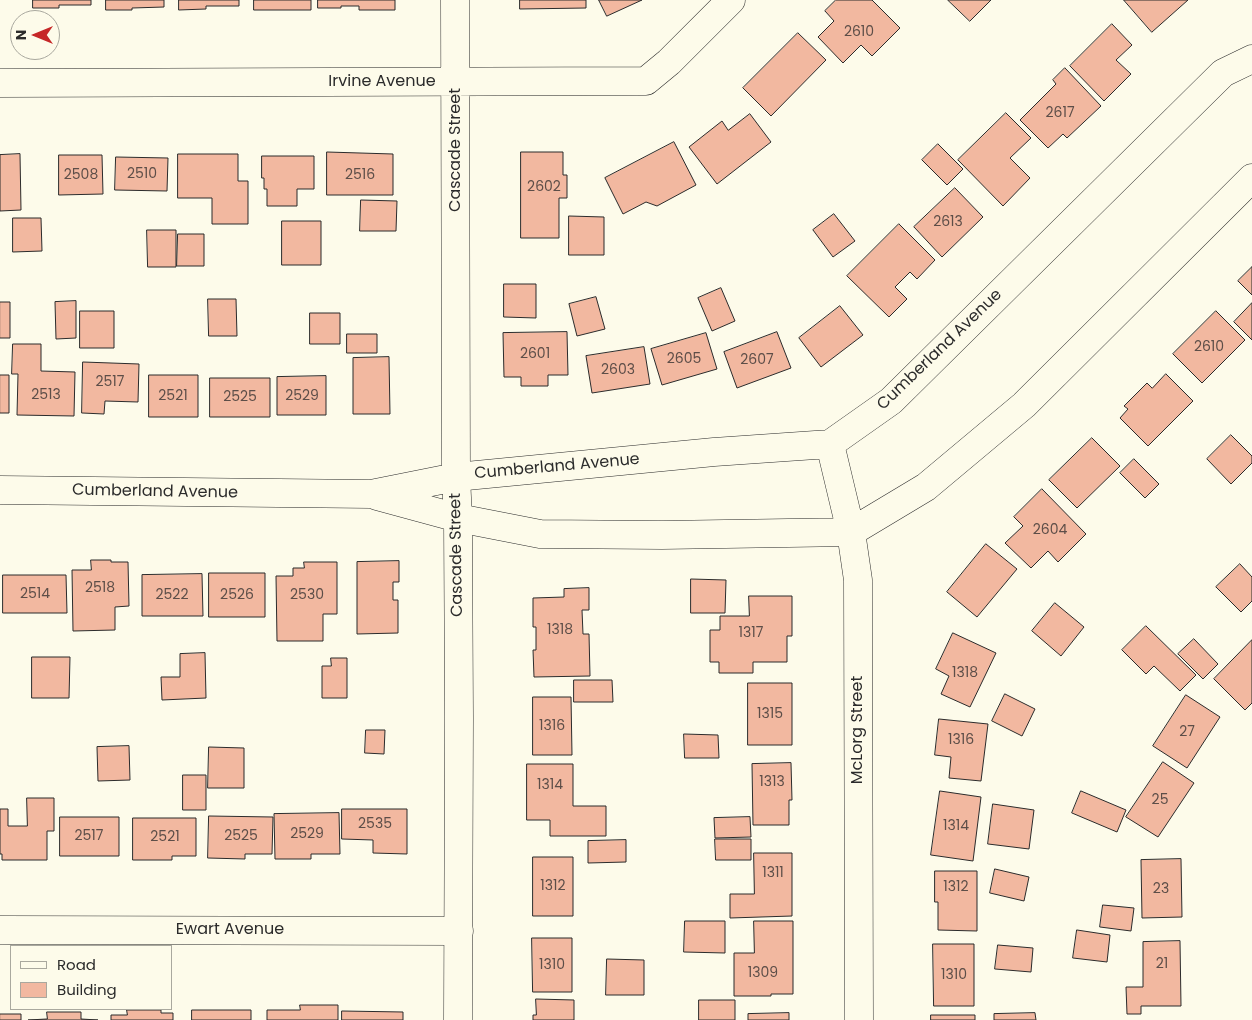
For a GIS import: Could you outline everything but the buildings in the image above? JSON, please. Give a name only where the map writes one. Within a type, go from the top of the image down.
[{"type":"street","name":"Cascade Street","points":[[455,0],[458,1020]]},
{"type":"street","name":"Irvine Avenue","points":[[0,82],[646,81],[669,62],[731,0]]},
{"type":"street","name":"Cumberland Avenue","points":[[0,490],[371,494],[456,477],[714,452],[830,444],[891,401],[1223,73],[1252,59]]},
{"type":"street","points":[[851,532],[926,487],[1024,405],[1252,178]]},
{"type":"street","name":"McLorg Street","points":[[830,444],[851,532],[858,580],[858,1020]]},
{"type":"street","name":"Cumberland Avenue","points":[[371,494],[458,518],[540,534],[662,535],[851,532]]},
{"type":"street","name":"Ewart Avenue","points":[[0,930],[459,931]]}]
